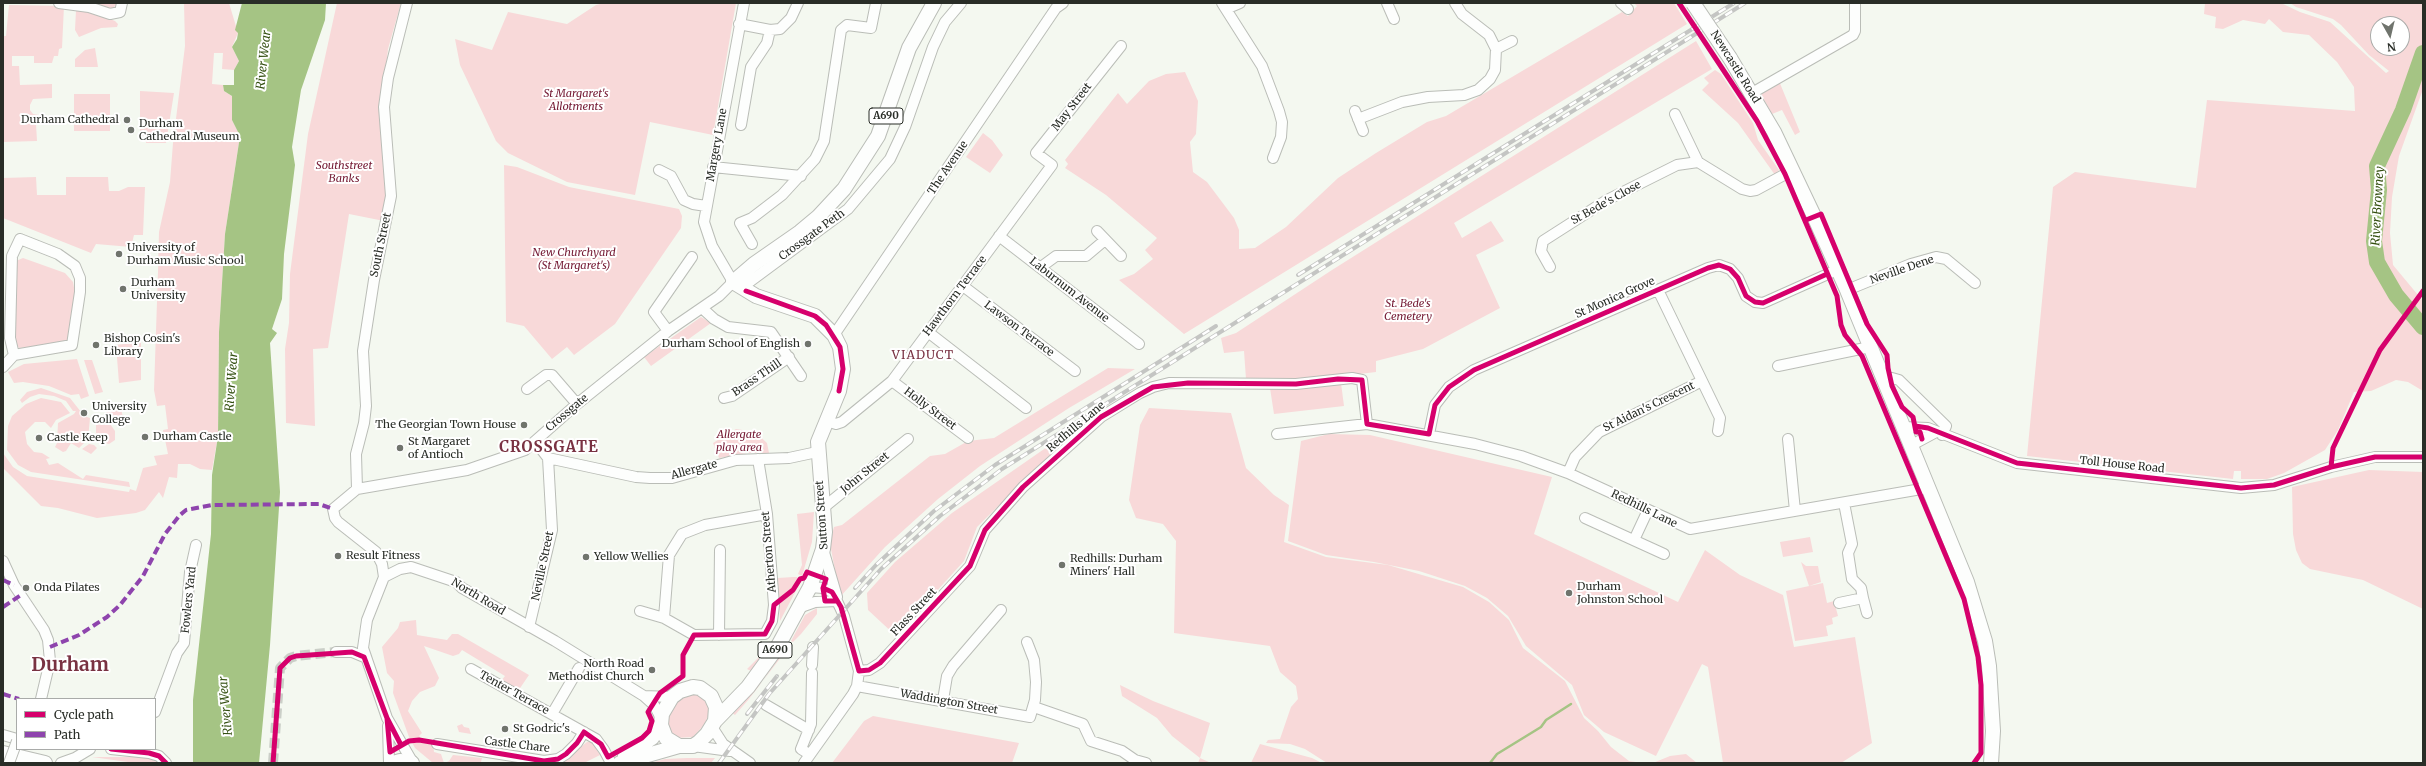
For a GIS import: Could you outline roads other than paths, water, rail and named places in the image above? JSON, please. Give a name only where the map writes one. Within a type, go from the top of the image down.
[{"type":"highway","name":"A690","points":[[817,452],[818,442],[843,379],[840,347],[834,335],[815,316],[746,291],[734,282],[757,262],[800,232],[818,217],[844,189],[878,136],[909,48],[934,3]]},
{"type":"highway","name":"Newcastle Road","points":[[1693,3],[1752,93],[1774,132],[1792,170]]},
{"type":"highway","points":[[1792,170],[1846,290],[1967,582],[1985,641],[1992,690],[1991,763]]},
{"type":"highway","name":"Sutton Street","points":[[817,452],[825,532],[823,549]]},
{"type":"highway","name":"A690","points":[[620,763],[699,742],[744,690],[782,640],[801,607],[810,587],[823,549]]},
{"type":"highway","points":[[615,763],[648,741],[662,722],[666,705],[672,697],[680,691],[693,687],[700,688],[711,696],[716,706],[713,724]]},
{"type":"highway","points":[[711,696],[744,690]]},
{"type":"highway","points":[[662,722],[666,738],[686,746]]},
{"type":"highway","points":[[3,753],[46,763]]},
{"type":"highway","points":[[393,763],[400,761],[413,763]]},
{"type":"street","points":[[59,3],[89,7],[110,14],[120,12],[122,3]]},
{"type":"street","name":"South Street","points":[[356,489],[356,458],[366,406],[363,351],[374,280],[391,196],[384,107],[388,78],[407,3]]},
{"type":"street","name":"Margery Lane","points":[[734,282],[722,266],[707,235],[704,222],[713,166],[744,3]]},
{"type":"street","points":[[739,24],[770,30],[780,29],[786,25],[798,3]]},
{"type":"street","points":[[752,244],[740,223],[765,209],[801,176],[815,159],[824,141],[841,30],[847,25],[871,28],[876,3]]},
{"type":"street","name":"Crossgate Peth","points":[[746,291],[748,282],[848,209],[890,159],[905,127],[933,47],[945,22],[961,3]]},
{"type":"street","name":"The Avenue","points":[[834,335],[1056,8],[1063,3]]},
{"type":"street","points":[[1240,3],[1224,6],[1262,66],[1279,110],[1282,122],[1281,136],[1273,158]]},
{"type":"street","points":[[1387,3],[1394,19]]},
{"type":"street","points":[[1363,131],[1356,115],[1402,102],[1428,97],[1464,94],[1478,90],[1490,79],[1495,70],[1496,49],[1489,35],[1462,14],[1455,3]]},
{"type":"street","points":[[1752,93],[1853,35],[1855,31],[1855,3]]},
{"type":"street","points":[[741,125],[751,68],[767,43],[770,30]]},
{"type":"street","points":[[1496,49],[1512,41]]},
{"type":"street","name":"May Street","points":[[1052,165],[1036,153],[1121,46]]},
{"type":"street","points":[[1675,114],[1698,162],[1742,189],[1750,191],[1756,190],[1792,170]]},
{"type":"street","name":"St Bede's Close","points":[[1550,267],[1542,251],[1542,240],[1614,197],[1676,165],[1698,162]]},
{"type":"street","name":"Hawthorn Terrace","points":[[826,421],[836,424],[842,422],[892,381],[1052,165]]},
{"type":"street","points":[[713,166],[801,176]]},
{"type":"street","points":[[664,168],[676,183],[684,200],[693,204],[706,206]]},
{"type":"street","points":[[1096,232],[1121,256]]},
{"type":"street","name":"Laburnum Avenue","points":[[999,236],[1139,344]]},
{"type":"street","points":[[3,367],[14,355],[72,345],[80,292],[80,278],[75,266],[69,260],[20,239],[12,256],[10,338],[14,355]]},
{"type":"street","points":[[1041,267],[1056,256],[1086,256],[1105,240]]},
{"type":"street","points":[[668,331],[654,312],[692,257]]},
{"type":"street","name":"Neville Dene","points":[[1846,290],[1912,264],[1936,257],[1946,259],[1975,283]]},
{"type":"street","name":"St Monica Grove","points":[[1429,434],[1435,405],[1449,387],[1474,370],[1719,265],[1730,269],[1738,278],[1746,296],[1755,302],[1763,303],[1837,270]]},
{"type":"street","name":"Crossgate","points":[[356,489],[481,466],[525,450],[577,404],[668,331],[702,308],[734,282]]},
{"type":"street","name":"Lawson Terrace","points":[[963,286],[1075,371]]},
{"type":"street","points":[[1658,290],[1720,418],[1718,431]]},
{"type":"street","points":[[702,308],[714,319],[737,329],[762,330],[770,332],[801,376]]},
{"type":"street","points":[[928,332],[1026,408]]},
{"type":"street","points":[[1778,366],[1870,347]]},
{"type":"street","name":"Brass Thill","points":[[724,398],[732,396],[789,357]]},
{"type":"street","points":[[527,389],[546,375],[552,375],[577,404]]},
{"type":"street","name":"Redhills Lane","points":[[976,556],[980,538],[992,521],[1051,461],[1102,417],[1153,387],[1169,383],[1296,384],[1352,378],[1362,380],[1367,424]]},
{"type":"street","points":[[1882,380],[1892,378],[1899,380],[1946,426],[1939,433],[1910,446]]},
{"type":"street","name":"Holly Street","points":[[892,381],[968,438]]},
{"type":"street","name":"St Aidan's Crescent","points":[[1568,473],[1575,457],[1598,432],[1702,381]]},
{"type":"street","name":"Redhills Lane","points":[[1277,434],[1367,424],[1429,434],[1521,456],[1568,473],[1690,529],[1927,488]]},
{"type":"street","name":"Toll House Road","points":[[1902,427],[1915,426],[1939,433],[2016,463],[2241,488],[2274,486],[2331,467],[2375,457],[2423,457]]},
{"type":"street","name":"John Street","points":[[823,508],[908,439]]},
{"type":"street","points":[[1788,439],[1795,511]]},
{"type":"street","points":[[535,441],[548,458]]},
{"type":"street","name":"Allergate","points":[[548,458],[636,477],[672,478],[727,461],[788,458],[817,452]]},
{"type":"street","name":"Neville Street","points":[[529,627],[552,530],[548,458]]},
{"type":"street","name":"Atherton Street","points":[[640,611],[664,618],[694,635],[765,634],[772,621],[774,605],[767,514],[758,459]]},
{"type":"street","points":[[356,489],[333,509],[335,518],[338,522],[378,554],[384,568],[384,577],[367,620],[363,640],[364,657],[387,718],[413,763]]},
{"type":"street","points":[[1844,503],[1852,544],[1848,553],[1852,578],[1861,588],[1867,613]]},
{"type":"street","points":[[1634,540],[1648,510]]},
{"type":"street","points":[[664,618],[669,555],[682,534],[692,529],[767,514]]},
{"type":"street","points":[[1585,518],[1664,554]]},
{"type":"street","name":"Fowlers Yard","points":[[156,709],[177,653],[184,643],[190,572],[196,545]]},
{"type":"street","name":"Sutton Street","points":[[823,549],[837,601]]},
{"type":"street","points":[[719,635],[720,550]]},
{"type":"street","name":"Flass Street","points":[[859,671],[869,670],[880,663],[970,566],[976,556]]},
{"type":"street","points":[[3,561],[14,584],[44,630],[48,640],[50,661],[41,698]]},
{"type":"street","name":"North Road","points":[[384,577],[405,567],[417,568],[456,582],[462,588],[644,696],[654,705],[662,722]]},
{"type":"street","name":"Sutton Street","points":[[807,759],[857,686],[859,671],[844,616],[832,592],[823,588],[810,587]]},
{"type":"street","points":[[1839,603],[1863,598]]},
{"type":"street","points":[[801,607],[815,602],[837,601]]},
{"type":"street","points":[[943,700],[947,676],[953,666],[1001,610]]},
{"type":"street","points":[[1027,642],[1034,660],[1036,691],[1034,707],[1083,724],[1091,741],[1122,751],[1135,760],[1146,763]]},
{"type":"street","points":[[807,759],[801,749],[809,730],[813,647]]},
{"type":"street","points":[[336,652],[352,652],[364,657]]},
{"type":"street","points":[[552,714],[579,668]]},
{"type":"street","name":"Tenter Terrace","points":[[470,669],[584,732],[600,744],[611,763]]},
{"type":"street","name":"Waddington Street","points":[[857,686],[943,700],[1030,717],[1034,707]]},
{"type":"street","name":"North Road","points":[[644,696],[672,697]]},
{"type":"street","points":[[766,705],[809,730]]},
{"type":"street","points":[[387,718],[390,736],[389,763]]},
{"type":"street","points":[[713,724],[720,741],[750,763]]},
{"type":"street","name":"Castle Chare","points":[[437,744],[544,761],[558,759],[566,754],[577,743],[584,732]]},
{"type":"street","points":[[3,735],[16,740]]},
{"type":"street","points":[[9,763],[16,743]]},
{"type":"street","points":[[686,746],[734,752]]},
{"type":"street","points":[[61,763],[75,758],[87,750]]},
{"type":"street","points":[[141,750],[159,756],[166,763]]},
{"type":"water","name":"River Wear","points":[[242,3],[326,3],[325,20],[301,90],[292,147],[295,165],[284,254],[282,299],[272,329],[277,333],[270,343],[280,492],[270,645],[259,763],[193,763],[193,700],[211,534],[212,475],[218,436],[219,332],[225,234],[240,136],[232,120],[232,96],[224,91],[223,85],[234,85],[234,70],[239,61],[232,47],[237,39],[238,33],[235,30]]},
{"type":"waterway","name":"River Browney","points":[[2423,53],[2403,110],[2377,166],[2379,190],[2374,241],[2377,262],[2396,295],[2423,327]]},
{"type":"waterway","points":[[1490,763],[1497,754],[1541,727],[1546,720],[1571,704]]},
{"type":"tunnel","points":[[273,763],[280,668],[290,658],[296,656],[336,652]]},
{"type":"railway","points":[[1298,275],[1734,3]]},
{"type":"railway","points":[[719,763],[769,694],[881,569],[940,516],[1002,469],[1745,3]]},
{"type":"railway","points":[[855,588],[876,565],[934,511],[995,465],[1216,326]]},
{"type":"railway","points":[[747,714],[777,676]]},
{"type":"place","name":"Durham Cathedral","points":[[127,120]]},
{"type":"place","name":"Durham Cathedral Museum","points":[[131,130]]},
{"type":"place","name":"University of Durham Music School","points":[[119,254]]},
{"type":"place","name":"Durham University","points":[[123,289]]},
{"type":"place","name":"Durham School of English","points":[[808,344]]},
{"type":"place","name":"Bishop Cosin's Library","points":[[96,345]]},
{"type":"place","name":"University College","points":[[84,413]]},
{"type":"place","name":"The Georgian Town House","points":[[524,425]]},
{"type":"place","name":"Durham Castle","points":[[145,437]]},
{"type":"place","name":"Castle Keep","points":[[39,438]]},
{"type":"place","name":"St Margaret of Antioch","points":[[400,448]]},
{"type":"place","name":"Result Fitness","points":[[338,556]]},
{"type":"place","name":"Yellow Wellies","points":[[586,557]]},
{"type":"place","name":"Redhills: Durham Miners' Hall","points":[[1062,565]]},
{"type":"place","name":"Onda Pilates","points":[[26,588]]},
{"type":"place","name":"Durham Johnston School","points":[[1569,593]]},
{"type":"place","name":"North Road Methodist Church","points":[[652,670]]},
{"type":"place","name":"St Godric's","points":[[505,729]]},
{"type":"district","name":"VIADUCT","points":[[923,356]]},
{"type":"district","name":"CROSSGATE","points":[[549,448]]},
{"type":"district","name":"Durham","points":[[70,666]]},
{"type":"park label","name":"St Margaret's Allotments","points":[[576,100]]},
{"type":"park label","name":"Southstreet Banks","points":[[344,172]]},
{"type":"park label","name":"New Churchyard (St Margaret's)","points":[[574,259]]},
{"type":"park label","name":"St. Bede's Cemetery","points":[[1408,310]]},
{"type":"park label","name":"Allergate play area","points":[[739,441]]}]
